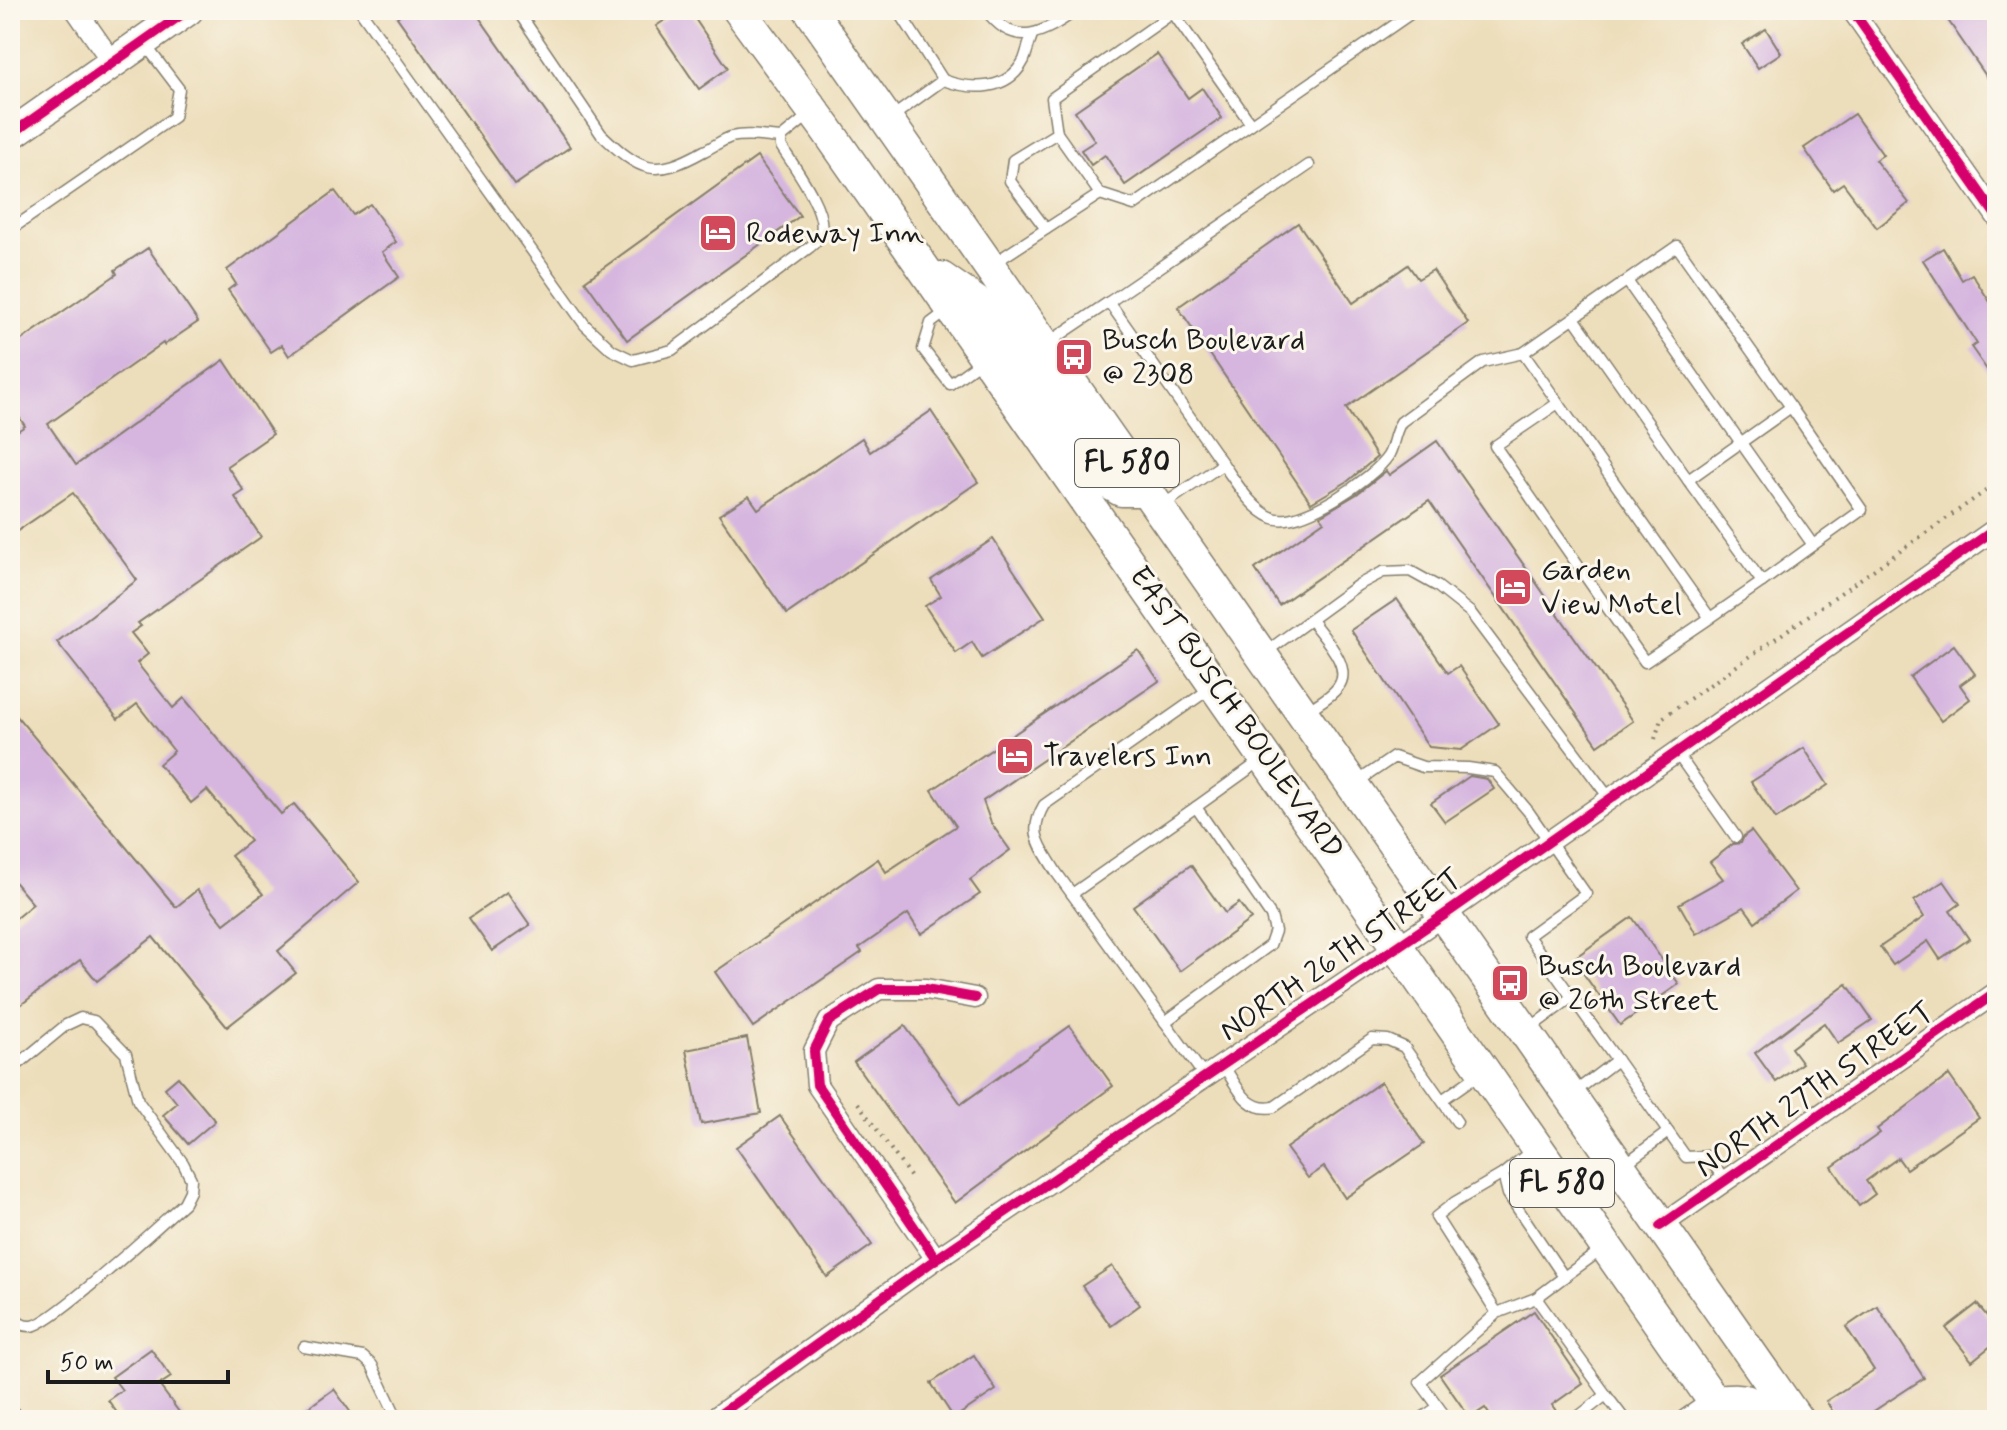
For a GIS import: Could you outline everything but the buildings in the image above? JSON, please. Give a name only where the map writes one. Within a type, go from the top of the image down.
[{"type":"main road","name":"EAST BUSCH BOULEVARD","points":[[739,10],[987,357],[1720,1410]]},
{"type":"main road","name":"EAST BUSCH BOULEVARD","points":[[810,10],[1797,1420]]},
{"type":"main road","points":[[922,265],[987,310],[1109,483],[1152,499]]},
{"type":"main road","points":[[1720,1410],[1748,1400],[1768,1420]]},
{"type":"street","points":[[76,10],[113,63]]},
{"type":"street","points":[[10,135],[188,10]]},
{"type":"street","points":[[1852,10],[1997,217]]},
{"type":"street","name":"NORTH 26TH STREET","points":[[712,1420],[936,1259],[1444,915],[1997,528]]},
{"type":"street","points":[[936,1259],[817,1085],[814,1051],[829,1021],[879,989],[926,989],[975,998]]},
{"type":"street","name":"NORTH 27TH STREET","points":[[1660,1226],[1997,992]]},
{"type":"street","points":[[1686,1420],[1720,1410]]},
{"type":"lane","points":[[360,10],[585,325],[612,350],[633,360],[672,350],[820,237],[820,213],[781,146],[781,138]]},
{"type":"lane","points":[[517,10],[601,134],[639,164],[661,170],[675,167],[737,136],[781,138],[814,111]]},
{"type":"lane","points":[[898,10],[943,80],[962,87],[989,88],[1008,77],[1023,62],[1032,35]]},
{"type":"lane","points":[[986,10],[994,21],[1011,33],[1032,35],[1048,30],[1077,10]]},
{"type":"lane","points":[[1251,124],[1175,12],[1052,98],[1057,133],[1100,194],[1134,205],[1416,10]]},
{"type":"lane","points":[[10,230],[174,117],[179,89],[143,42]]},
{"type":"lane","points":[[887,120],[943,80]]},
{"type":"lane","points":[[1046,229],[1010,181],[1013,160],[1057,133]]},
{"type":"lane","points":[[1044,345],[1309,165]]},
{"type":"lane","points":[[989,266],[1100,194]]},
{"type":"lane","points":[[1109,302],[1250,501],[1274,519],[1296,518],[1319,509],[1377,470],[1390,453],[1393,435],[1401,422],[1483,362],[1523,353],[1677,246],[1862,510],[1645,662],[1495,446],[1558,403]]},
{"type":"lane","points":[[1627,281],[1813,545]]},
{"type":"lane","points":[[952,308],[931,323],[923,349],[950,384],[987,357]]},
{"type":"lane","points":[[1574,318],[1762,582]]},
{"type":"lane","points":[[1523,353],[1710,618]]},
{"type":"lane","points":[[1688,480],[1791,407]]},
{"type":"lane","points":[[1152,499],[1223,464]]},
{"type":"lane","points":[[1262,655],[1358,585],[1383,572],[1410,571],[1437,586],[1470,612],[1610,799]]},
{"type":"lane","points":[[1303,714],[1336,691],[1343,679],[1342,665],[1311,620]]},
{"type":"lane","points":[[1205,1077],[1072,894],[1038,841],[1035,821],[1044,805],[1216,685]]},
{"type":"lane","points":[[1676,752],[1736,837]]},
{"type":"lane","points":[[1072,894],[1266,757]]},
{"type":"lane","points":[[1353,785],[1394,757],[1423,767],[1495,772],[1528,811],[1586,894],[1528,936],[1686,1157],[1707,1156],[1726,1181]]},
{"type":"lane","points":[[1165,1022],[1270,945],[1275,931],[1271,916],[1196,807]]},
{"type":"lane","points":[[1525,1032],[1572,997]]},
{"type":"lane","points":[[10,1071],[66,1025],[81,1018],[94,1021],[126,1054],[138,1101],[191,1179],[184,1203],[55,1313],[33,1326],[20,1324],[10,1315]]},
{"type":"lane","points":[[1223,1065],[1252,1107],[1263,1110],[1274,1107],[1372,1039],[1388,1040],[1404,1047],[1457,1122]]},
{"type":"lane","points":[[1570,1096],[1617,1060]]},
{"type":"lane","points":[[1442,1100],[1484,1070]]},
{"type":"lane","points":[[1619,1169],[1668,1132]]},
{"type":"lane","points":[[1497,1313],[1436,1217],[1503,1174],[1537,1147]]},
{"type":"lane","points":[[1503,1174],[1508,1194],[1564,1277]]},
{"type":"lane","points":[[1448,1420],[1420,1382],[1497,1313],[1536,1298],[1606,1247]]},
{"type":"lane","points":[[1536,1298],[1625,1420]]},
{"type":"lane","points":[[304,1347],[363,1357],[372,1365],[398,1420]]},
{"type":"lane","points":[[1574,1420],[1606,1395]]},
{"type":"lane","points":[[1419,1420],[1438,1407]]},
{"type":"path","points":[[1655,742],[1661,719],[1997,483]]},
{"type":"path","points":[[855,1099],[912,1179]]},
{"type":"cycle path","points":[[10,135],[188,10]]},
{"type":"cycle path","points":[[1852,10],[1997,217]]},
{"type":"cycle path","points":[[712,1420],[936,1259],[1444,915],[1997,528]]},
{"type":"cycle path","points":[[936,1259],[817,1085],[814,1051],[829,1021],[879,989],[926,989],[975,998]]},
{"type":"cycle path","points":[[1660,1226],[1997,992]]},
{"type":"place","name":"Rodeway Inn","points":[[718,233]]},
{"type":"place","name":"Busch Boulevard @ 2308","points":[[1074,357]]},
{"type":"place","name":"Garden View Motel","points":[[1513,587]]},
{"type":"place","name":"Travelers Inn","points":[[1015,756]]},
{"type":"place","name":"Busch Boulevard @ 26th Street","points":[[1510,983]]}]
